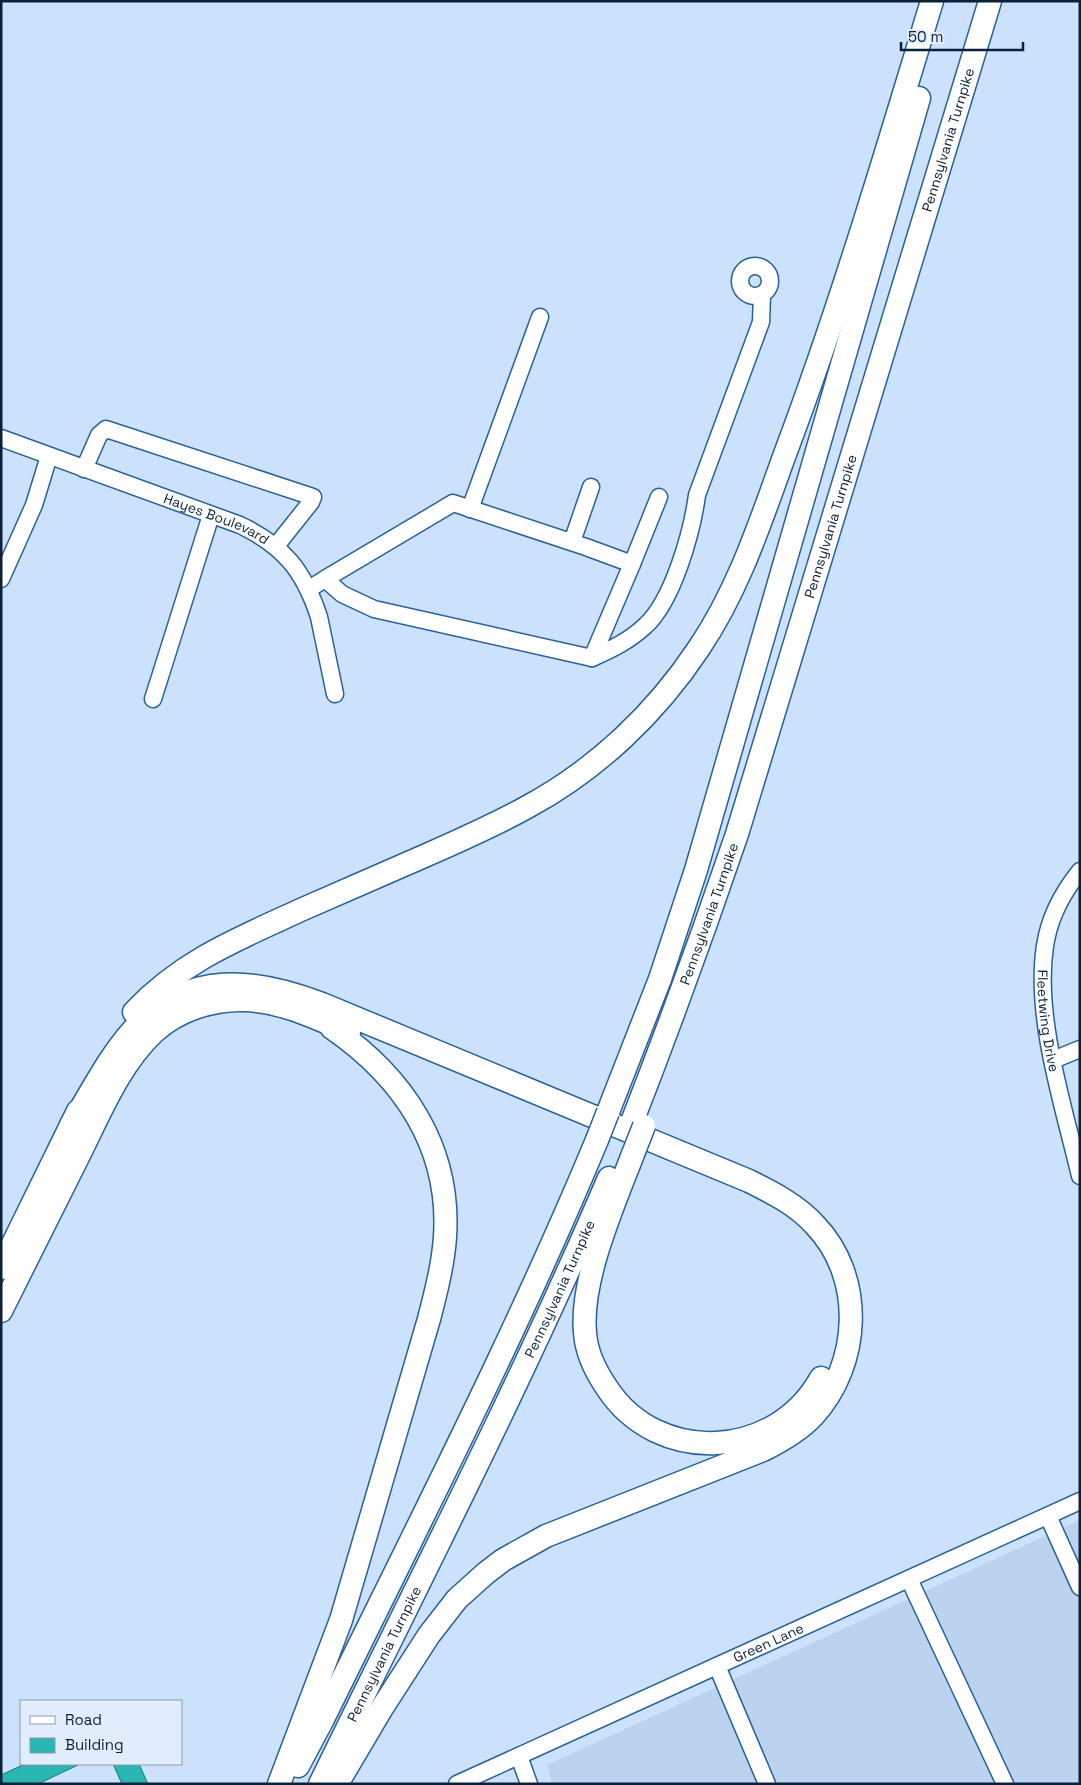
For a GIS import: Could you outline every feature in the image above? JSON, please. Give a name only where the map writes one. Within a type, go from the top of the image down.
[{"type":"highway","points":[[1,1268],[71,1125],[103,1054],[116,1034],[150,996],[184,969],[215,950],[485,829],[545,798],[581,773],[611,748],[635,727],[668,691],[700,647],[721,611],[737,579],[760,521],[796,426],[852,264],[932,1]]},
{"type":"highway","name":"Pennsylvania Turnpike","points":[[289,1784],[505,1347],[597,1140],[660,979],[696,870],[946,1]]},
{"type":"highway","name":"Pennsylvania Turnpike","points":[[320,1784],[554,1304],[627,1152],[638,1124],[669,1027],[737,834],[789,668],[990,1]]},
{"type":"highway","points":[[71,1125],[125,1040],[134,1029],[163,1005],[177,997],[208,987],[239,983],[263,986],[288,991],[322,1004],[749,1181],[779,1196],[805,1214],[826,1238],[842,1266],[851,1301],[848,1347],[841,1369],[831,1390],[814,1415],[791,1435],[763,1450],[546,1536],[518,1551],[486,1573],[457,1599],[429,1635],[382,1708],[338,1784]]},
{"type":"highway","points":[[1,1311],[108,1095],[132,1057],[155,1032],[181,1013],[195,1007],[228,1000],[262,1001],[323,1021],[694,1170],[760,1202],[792,1222],[820,1256],[832,1284],[836,1313],[833,1344],[824,1373],[807,1398],[784,1420],[756,1435],[725,1443],[710,1444],[680,1441],[664,1436],[648,1428],[622,1408],[602,1381],[594,1366],[585,1334],[586,1295],[627,1152]]},
{"type":"highway","points":[[279,1784],[330,1651],[351,1588],[429,1319],[440,1275],[445,1235],[445,1216],[440,1177],[429,1142],[412,1108],[403,1093],[380,1066],[355,1043],[323,1021]]},
{"type":"street","points":[[325,579],[342,594],[374,609],[592,658],[624,643],[647,625],[664,599],[678,567],[693,521],[697,495],[761,322],[762,295]]},
{"type":"street","points":[[470,509],[540,317]]},
{"type":"street","points":[[84,469],[99,436],[106,429],[313,497],[276,546]]},
{"type":"street","name":"Hayes Boulevard","points":[[1,438],[211,515],[249,530],[276,546],[299,571],[320,616],[335,694]]},
{"type":"street","points":[[1,579],[34,505],[48,456]]},
{"type":"street","points":[[572,542],[591,487]]},
{"type":"street","points":[[592,658],[659,497]]},
{"type":"street","points":[[309,589],[453,503],[632,564]]},
{"type":"street","points":[[153,699],[211,515]]},
{"type":"street","name":"Fleetwing Drive","points":[[1080,871],[1069,885],[1054,915],[1045,944],[1042,991],[1053,1060],[1080,1176]]},
{"type":"street","points":[[1053,1060],[1080,1049]]},
{"type":"street","name":"Green Lane","points":[[457,1784],[1080,1501]]},
{"type":"street","points":[[1048,1516],[1080,1587]]},
{"type":"street","points":[[909,1579],[1005,1784]]},
{"type":"street","points":[[717,1666],[768,1784]]},
{"type":"street","points":[[519,1756],[529,1784]]},
{"type":"shaded area","points":[[1080,1520],[1080,1784],[552,1784],[547,1765]]},
{"type":"building","points":[[23,1765],[78,1765],[38,1784],[1,1784],[1,1775]]},
{"type":"building","points":[[113,1765],[139,1765],[148,1784],[122,1784]]}]
